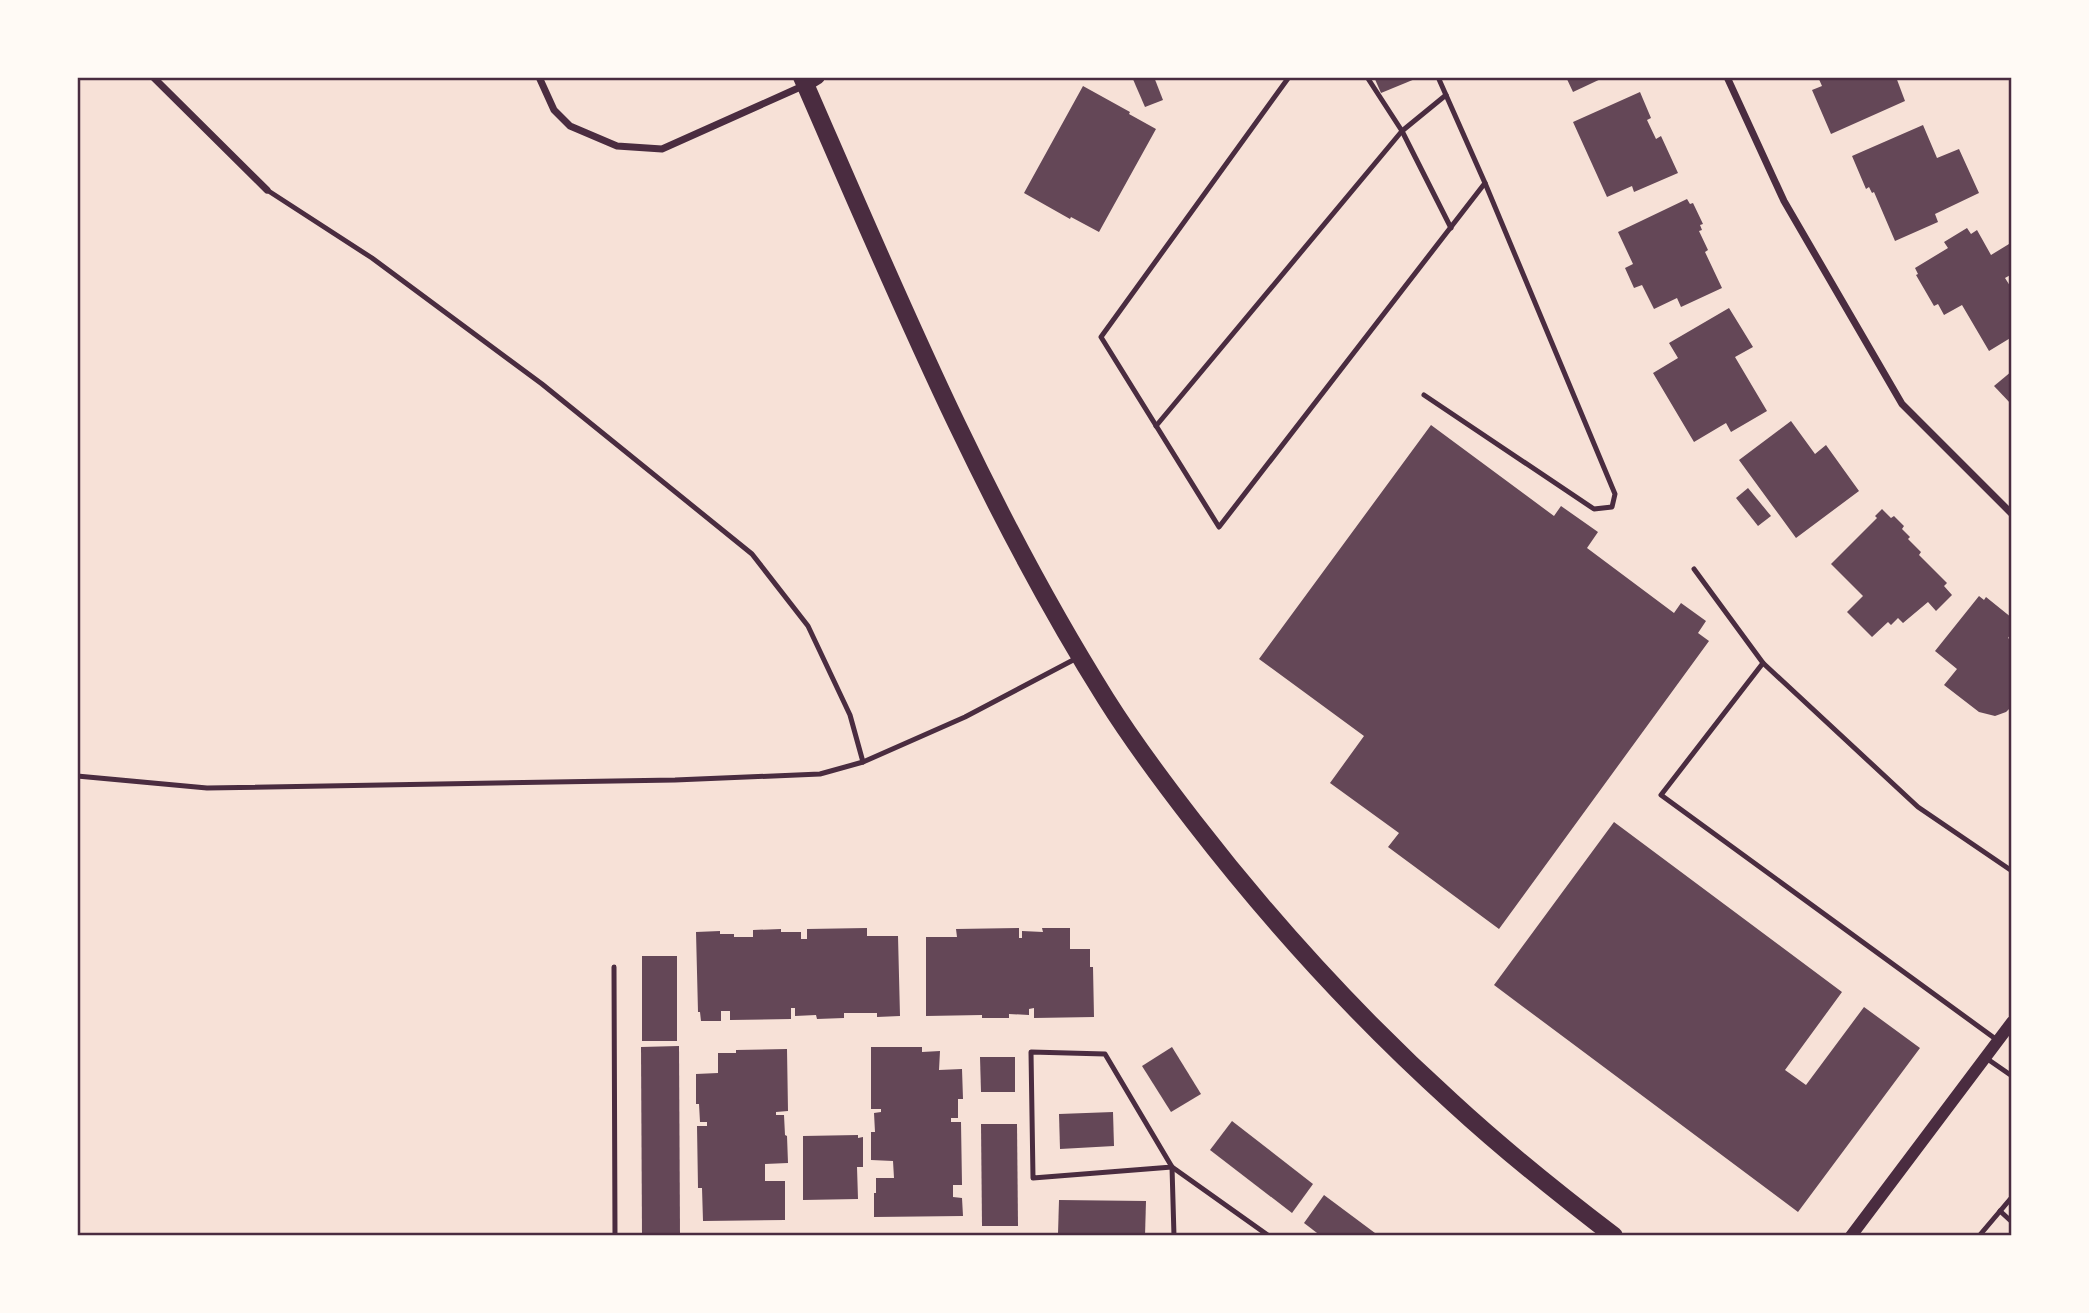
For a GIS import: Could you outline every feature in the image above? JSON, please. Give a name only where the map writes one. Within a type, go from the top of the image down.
[{"type":"main road","points":[[808,80],[913,328],[978,465],[1021,551],[1108,703],[1160,777],[1270,916],[1328,979],[1452,1102],[1520,1162],[1614,1236]]},
{"type":"street","points":[[153,77],[267,190]]},
{"type":"street","points":[[539,77],[554,110],[570,126],[617,146],[662,149],[808,80]]},
{"type":"street","points":[[1727,77],[1784,201],[1902,404],[2012,514]]},
{"type":"street","points":[[1851,1236],[2012,1022]]},
{"type":"lane","points":[[1289,77],[1101,337],[1219,527],[1485,183]]},
{"type":"lane","points":[[1367,77],[1402,131],[1451,228]]},
{"type":"lane","points":[[1424,395],[1594,509],[1612,508],[1615,494],[1438,77]]},
{"type":"lane","points":[[1156,426],[1402,131],[1446,95]]},
{"type":"lane","points":[[267,190],[372,258],[541,384],[752,554],[808,626],[850,715],[863,762]]},
{"type":"lane","points":[[1694,569],[1763,663],[1918,807],[2012,871]]},
{"type":"lane","points":[[77,776],[207,788],[675,780],[820,774],[863,762],[965,717],[1080,656]]},
{"type":"lane","points":[[1763,663],[1661,795],[1999,1040]]},
{"type":"lane","points":[[614,967],[615,1236]]},
{"type":"lane","points":[[1172,1167],[1033,1178],[1031,1052],[1105,1054],[1172,1167],[1269,1236]]},
{"type":"lane","points":[[1986,1058],[2012,1076]]},
{"type":"lane","points":[[1172,1167],[1174,1236]]},
{"type":"lane","points":[[1979,1236],[2012,1197]]},
{"type":"lane","points":[[2000,1211],[2012,1222]]},
{"type":"building","points":[[1132,77],[1154,77],[1163,100],[1145,107]]},
{"type":"building","points":[[1374,77],[1414,77],[1415,79],[1381,93]]},
{"type":"building","points":[[1566,77],[1605,77],[1573,92]]},
{"type":"building","points":[[1818,77],[1896,77],[1905,101],[1831,134],[1812,90],[1822,86]]},
{"type":"building","points":[[1083,86],[1156,129],[1099,232],[1024,193]]},
{"type":"building","points":[[1640,92],[1651,118],[1647,120],[1656,139],[1661,136],[1678,173],[1634,192],[1632,186],[1607,197],[1573,122]]},
{"type":"building","points":[[1923,125],[1937,158],[1959,149],[1979,193],[1935,214],[1938,222],[1895,241],[1874,192],[1872,193],[1869,187],[1866,189],[1852,156]]},
{"type":"building","points":[[1687,199],[1690,204],[1693,203],[1703,224],[1700,225],[1702,230],[1699,231],[1708,250],[1705,252],[1722,288],[1681,307],[1677,298],[1654,309],[1642,285],[1634,288],[1625,268],[1633,264],[1618,232]]},
{"type":"building","points":[[1967,228],[1971,234],[1977,230],[1991,255],[2009,244],[2012,249],[2012,274],[2005,278],[2012,289],[2012,337],[1989,351],[1962,305],[1944,315],[1938,304],[1934,306],[1916,275],[1918,274],[1915,268],[1948,248],[1944,242]]},
{"type":"building","points":[[1729,308],[1753,347],[1735,357],[1767,411],[1731,432],[1726,423],[1694,442],[1653,373],[1678,358],[1669,343]]},
{"type":"building","points":[[2012,371],[2012,405],[1994,386]]},
{"type":"building","points":[[1791,421],[1815,454],[1826,445],[1859,491],[1796,538],[1739,460]]},
{"type":"building","points":[[1431,425],[1554,516],[1561,506],[1598,532],[1587,548],[1674,613],[1681,603],[1706,621],[1698,633],[1709,641],[1499,929],[1388,847],[1399,833],[1330,783],[1364,736],[1259,659]]},
{"type":"building","points":[[1748,488],[1771,516],[1758,526],[1736,498]]},
{"type":"building","points":[[1882,509],[1904,526],[1902,529],[1910,537],[1908,539],[1921,552],[1919,555],[1947,583],[1944,586],[1952,595],[1936,611],[1928,602],[1903,623],[1898,618],[1891,625],[1888,622],[1872,637],[1847,612],[1863,596],[1831,564],[1877,518],[1875,516]]},
{"type":"building","points":[[1979,596],[1984,600],[1986,597],[2012,618],[2012,632],[2008,638],[2012,641],[2012,706],[2006,712],[1995,716],[1979,712],[1944,685],[1957,669],[1935,651]]},
{"type":"building","points":[[1614,822],[1842,992],[1785,1070],[1806,1085],[1864,1007],[1920,1048],[1798,1212],[1494,985]]},
{"type":"building","points":[[867,928],[867,936],[898,936],[900,1016],[877,1017],[877,1013],[844,1013],[844,1018],[817,1019],[816,1015],[795,1016],[795,1008],[791,1008],[791,1019],[730,1020],[730,1011],[721,1011],[721,1021],[701,1021],[698,1012],[696,932],[720,931],[720,934],[734,934],[734,937],[753,937],[753,930],[781,929],[781,932],[801,932],[801,939],[807,939],[807,929]]},
{"type":"building","points":[[1019,928],[1019,938],[1022,938],[1022,931],[1043,932],[1042,928],[1070,928],[1070,949],[1090,949],[1094,1017],[1034,1018],[1034,1008],[1029,1009],[1029,1015],[1009,1014],[1009,1018],[982,1018],[982,1015],[926,1016],[926,937],[957,937],[956,929]]},
{"type":"building","points":[[642,956],[677,956],[677,1041],[642,1041]]},
{"type":"building","points":[[679,1046],[680,1236],[642,1236],[641,1047]]},
{"type":"building","points":[[871,1047],[922,1047],[922,1052],[940,1051],[939,1070],[962,1069],[963,1099],[958,1099],[958,1118],[951,1118],[951,1122],[961,1122],[962,1185],[953,1185],[953,1197],[962,1198],[963,1216],[874,1217],[876,1178],[894,1178],[893,1161],[871,1160],[871,1132],[875,1132],[874,1113],[881,1112],[881,1109],[871,1109]]},
{"type":"building","points":[[1172,1047],[1201,1094],[1171,1112],[1142,1066]]},
{"type":"building","points":[[787,1049],[788,1111],[776,1112],[776,1115],[784,1115],[788,1163],[765,1164],[765,1181],[785,1181],[785,1220],[703,1221],[702,1188],[698,1188],[697,1126],[707,1126],[707,1122],[700,1122],[699,1104],[696,1104],[696,1074],[718,1073],[718,1053]]},
{"type":"building","points":[[980,1057],[1015,1057],[1015,1092],[981,1092]]},
{"type":"building","points":[[1113,1112],[1114,1146],[1060,1149],[1059,1114]]},
{"type":"building","points":[[1232,1121],[1313,1184],[1292,1213],[1210,1150]]},
{"type":"building","points":[[981,1124],[1017,1124],[1018,1226],[982,1226]]},
{"type":"building","points":[[858,1135],[858,1138],[863,1137],[863,1167],[857,1167],[858,1199],[803,1200],[803,1136]]},
{"type":"building","points":[[1324,1195],[1379,1236],[1321,1236],[1304,1223]]},
{"type":"building","points":[[1059,1200],[1146,1201],[1145,1236],[1058,1234]]}]
